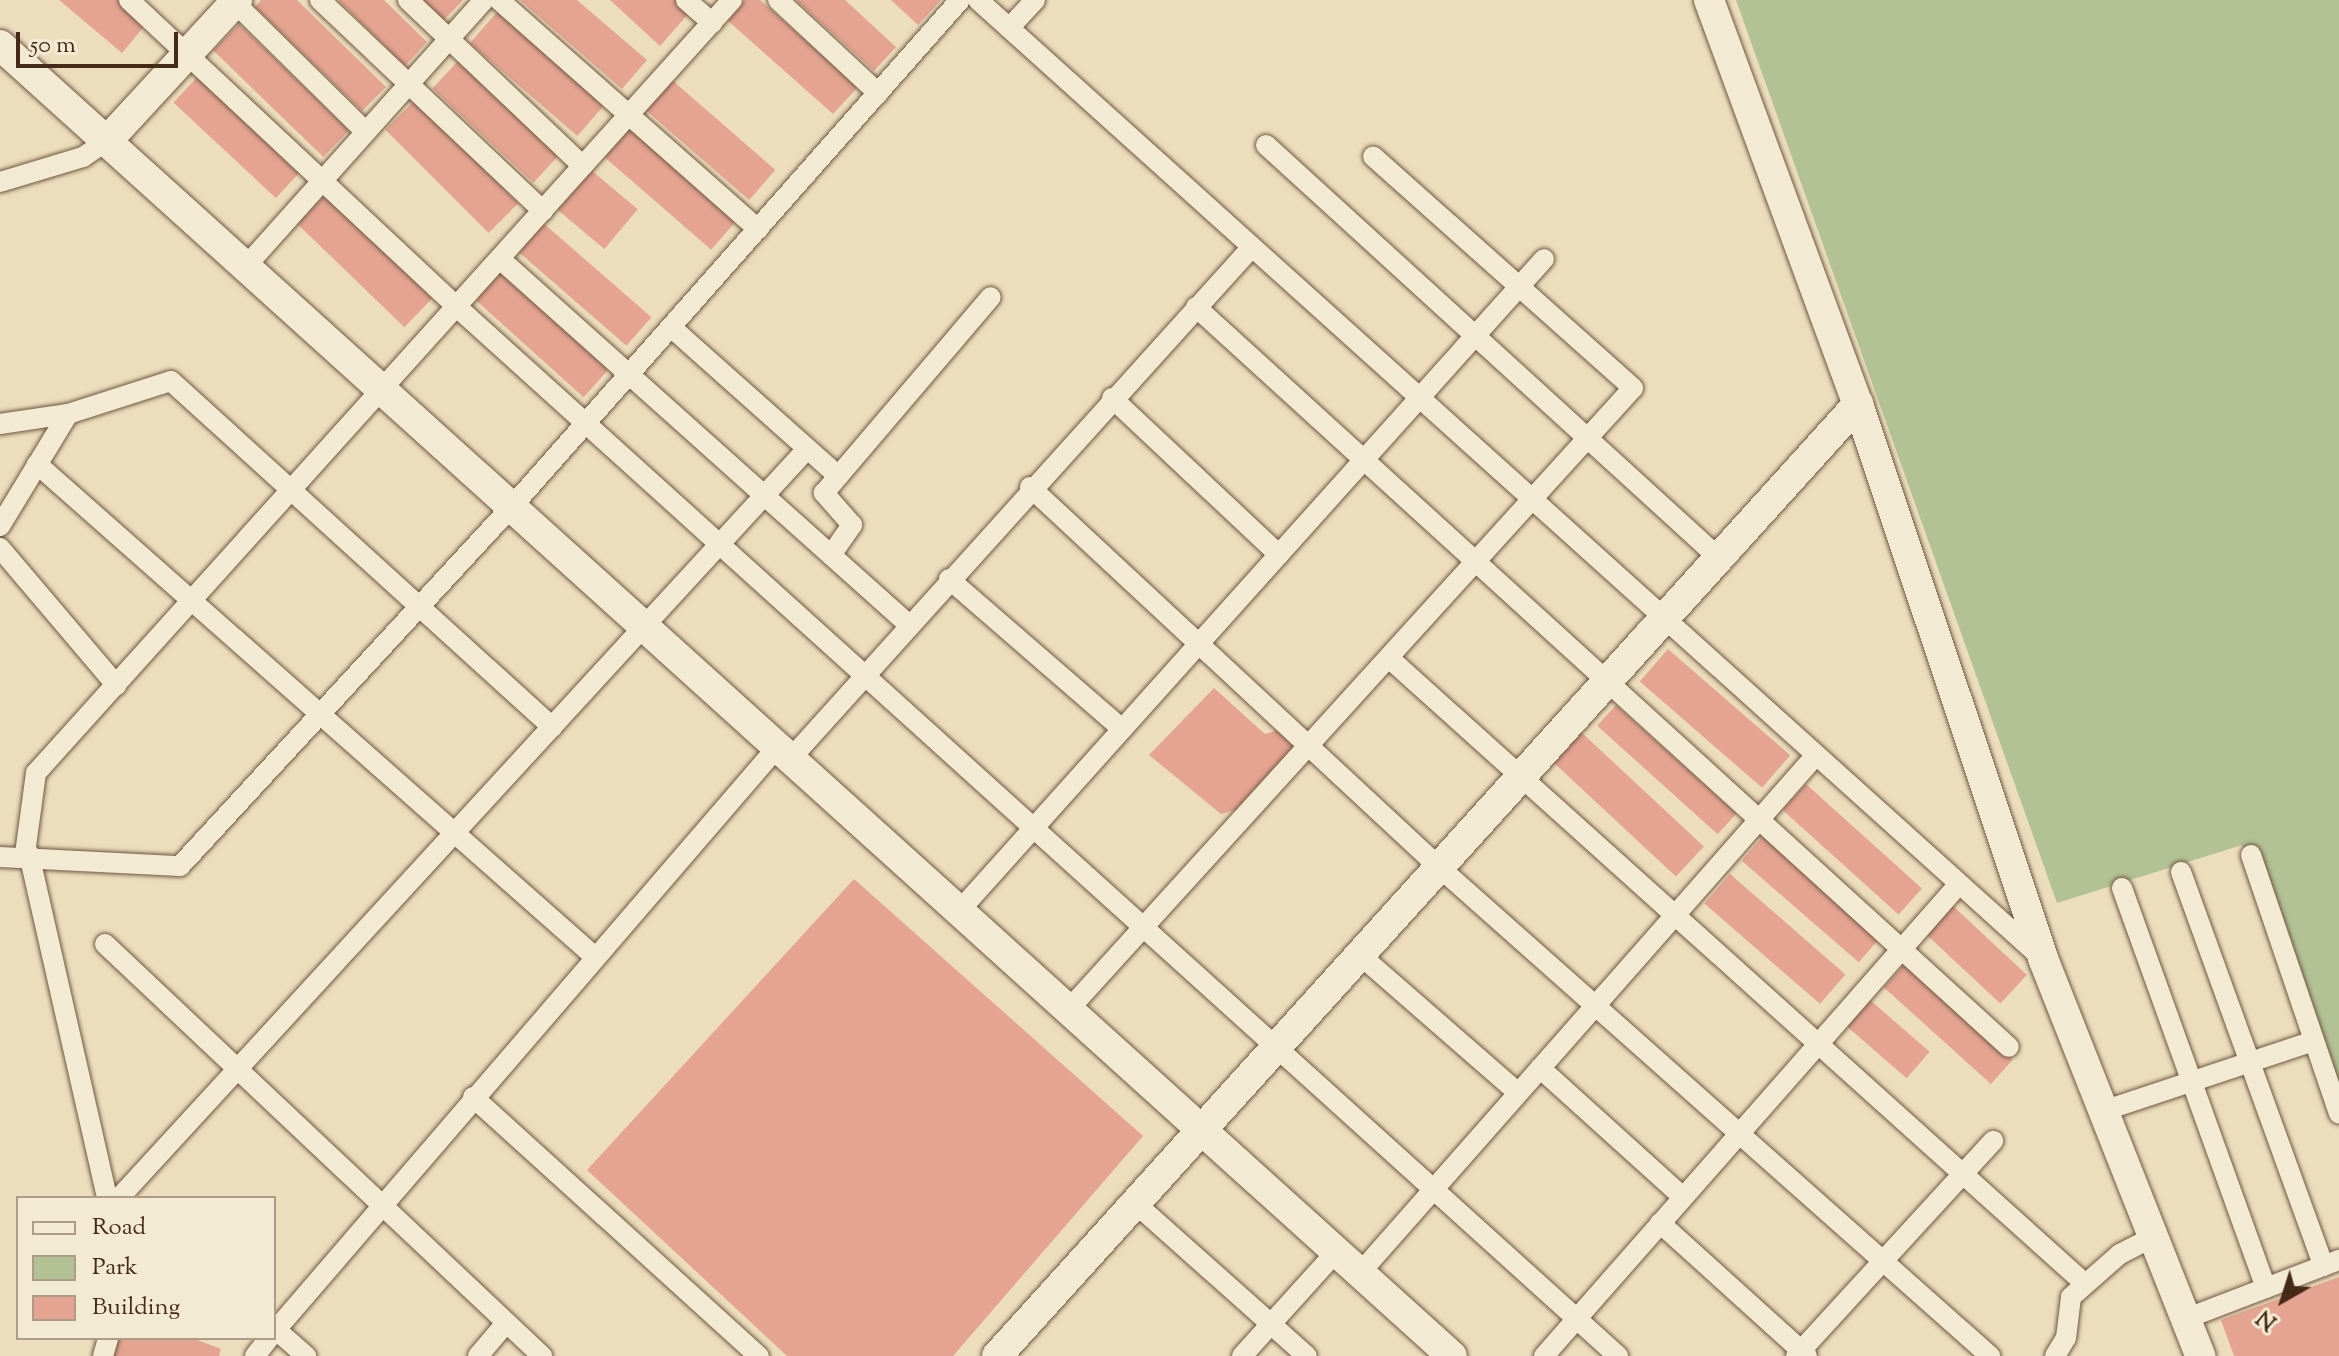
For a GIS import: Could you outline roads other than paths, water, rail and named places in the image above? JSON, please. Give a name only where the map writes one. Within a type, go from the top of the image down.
[{"type":"street","points":[[129,0],[189,52],[457,307],[866,673],[1275,1048],[1618,1356]]},
{"type":"street","points":[[320,0],[543,211]]},
{"type":"street","points":[[408,0],[583,166]]},
{"type":"street","points":[[248,264],[322,177],[484,0]]},
{"type":"street","points":[[499,0],[758,229]]},
{"type":"street","points":[[686,0],[712,23]]},
{"type":"street","points":[[121,1196],[27,854],[36,773],[732,0]]},
{"type":"street","points":[[778,0],[878,93]]},
{"type":"street","points":[[0,857],[27,854],[180,866],[515,503],[960,0]]},
{"type":"street","points":[[978,0],[2044,961]]},
{"type":"street","points":[[1009,28],[1035,0]]},
{"type":"street","points":[[1709,0],[1858,404],[2044,961],[2200,1356]]},
{"type":"street","points":[[0,182],[83,157],[107,141],[234,1],[365,131]]},
{"type":"street","points":[[0,45],[386,386],[1452,1356]]},
{"type":"street","points":[[1266,145],[1472,339],[1719,558]]},
{"type":"street","points":[[1070,1008],[1633,388],[1518,289],[1373,156]]},
{"type":"street","points":[[276,1328],[595,957],[787,750],[866,673],[1030,487],[1252,247]]},
{"type":"street","points":[[500,259],[909,625]]},
{"type":"street","points":[[961,909],[1544,259]]},
{"type":"street","points":[[831,555],[852,525],[823,499],[838,476],[991,297]]},
{"type":"street","points":[[1196,307],[1757,823],[2009,1047]]},
{"type":"street","points":[[671,327],[838,476]]},
{"type":"street","points":[[0,424],[68,414],[171,381],[552,727]]},
{"type":"street","points":[[1112,398],[1279,555]]},
{"type":"street","points":[[997,1356],[1858,404]]},
{"type":"street","points":[[0,526],[68,414]]},
{"type":"street","points":[[121,1196],[239,1074],[646,621],[807,449]]},
{"type":"street","points":[[37,464],[194,598],[595,957]]},
{"type":"street","points":[[1030,487],[1439,867],[1990,1356]]},
{"type":"street","points":[[0,548],[116,685]]},
{"type":"street","points":[[949,579],[1122,729]]},
{"type":"street","points":[[1389,658],[2084,1283]]},
{"type":"street","points":[[1360,1273],[1816,755]]},
{"type":"street","points":[[2251,855],[2339,1113]]},
{"type":"street","points":[[2181,872],[2251,1064],[2331,1263],[2185,1319]]},
{"type":"street","points":[[1544,1356],[1959,884]]},
{"type":"street","points":[[2122,888],[2266,1288]]},
{"type":"street","points":[[105,944],[239,1074],[542,1356]]},
{"type":"street","points":[[1360,955],[1518,1093]]},
{"type":"street","points":[[2103,1111],[2314,1041]]},
{"type":"street","points":[[1540,1068],[1683,1197]]},
{"type":"street","points":[[473,1097],[759,1356]]},
{"type":"street","points":[[1660,1223],[1802,1354],[1883,1260],[1993,1141]]},
{"type":"street","points":[[1135,1203],[1307,1356]]},
{"type":"street","points":[[2055,1356],[2066,1338],[2071,1297],[2084,1283],[2153,1237]]},
{"type":"street","points":[[1242,1356],[1336,1252]]},
{"type":"street","points":[[478,1356],[506,1323]]},
{"type":"street","points":[[276,1334],[306,1356]]}]
